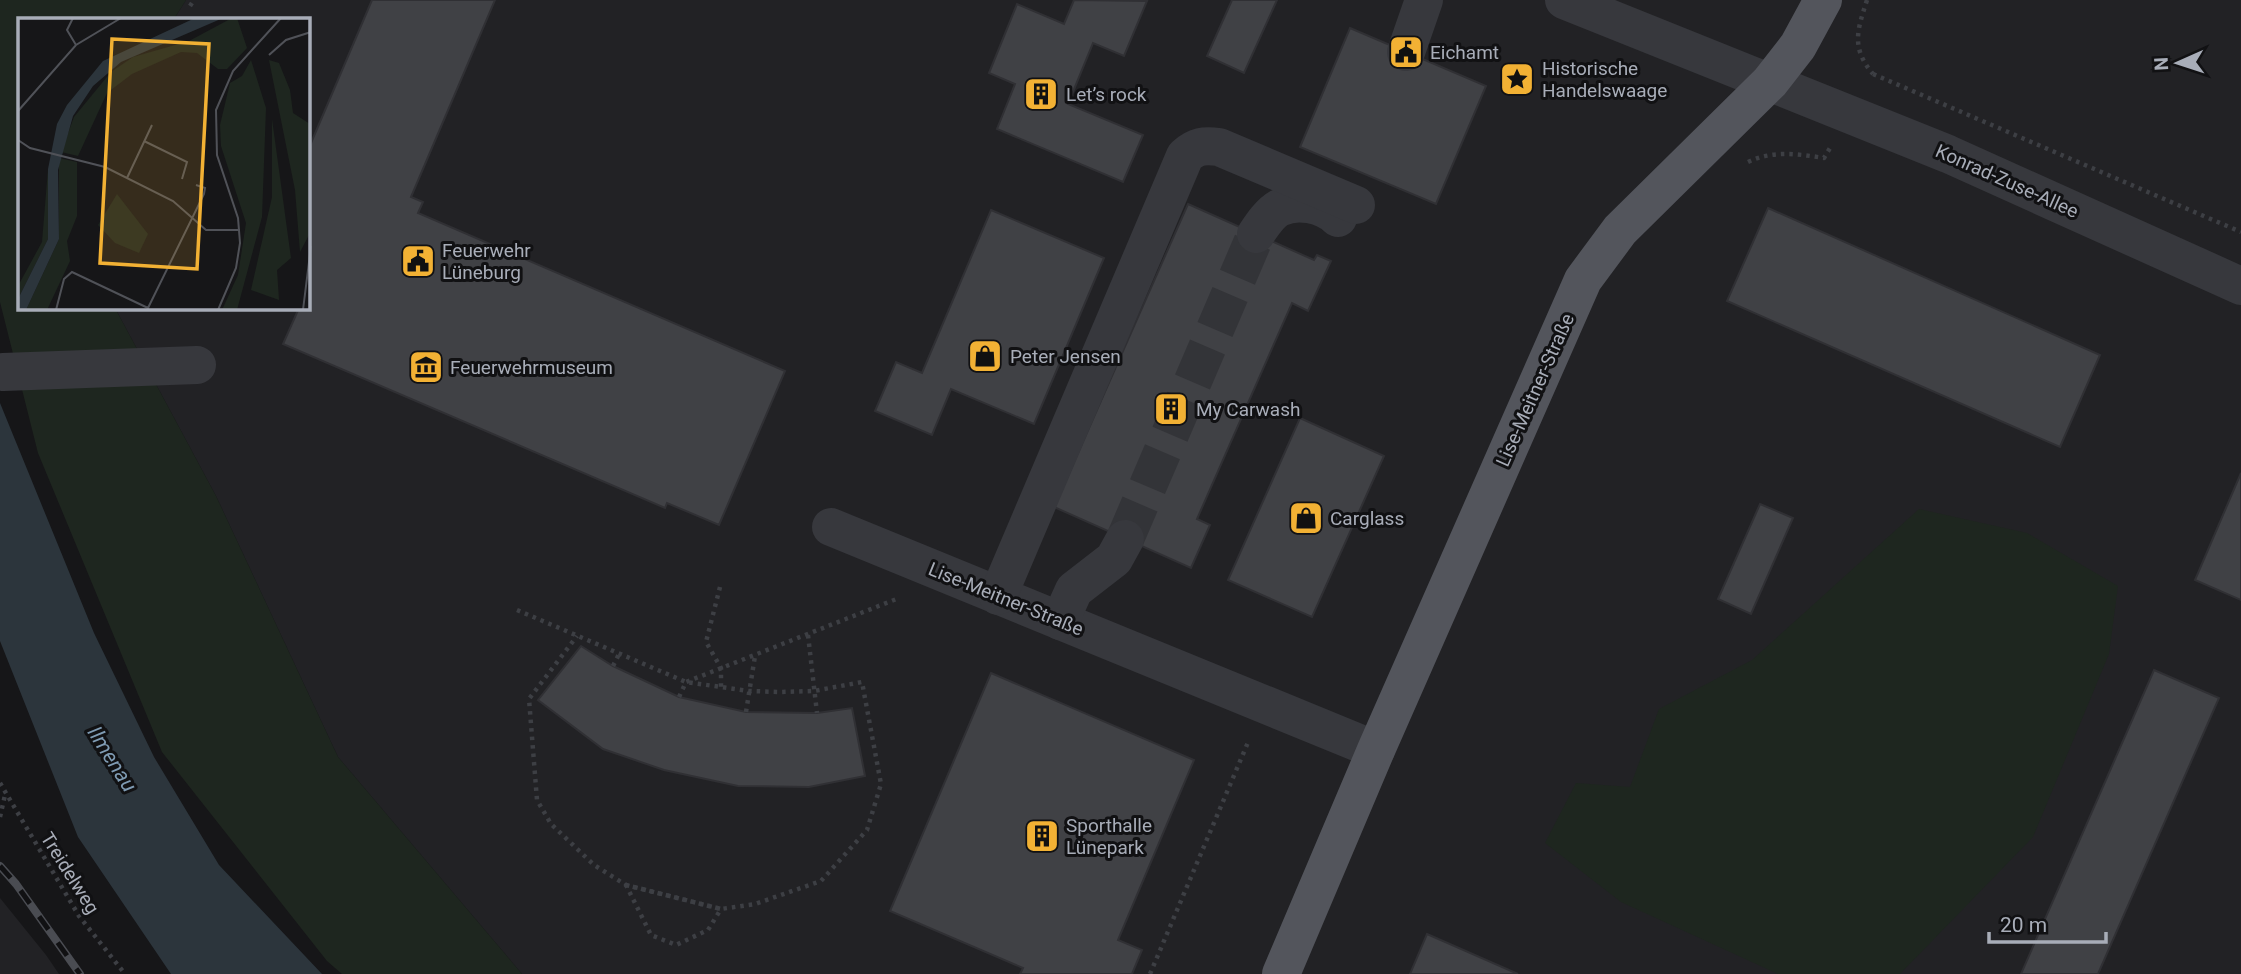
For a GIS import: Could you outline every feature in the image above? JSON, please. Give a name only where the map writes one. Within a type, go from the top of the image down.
[{"type":"main road","name":"Lise-Meitner-Straße","points":[[1281,974],[1376,750],[1583,280],[1619,230],[1770,82],[1798,46],[1823,0]]},
{"type":"street","points":[[1406,52],[1424,0]]},
{"type":"street","points":[[1564,0],[1770,82]]},
{"type":"street","name":"Konrad-Zuse-Allee","points":[[1770,82],[1948,154],[2241,286]]},
{"type":"street","points":[[998,596],[1185,156],[1193,149],[1204,145],[1219,147],[1352,216],[1307,203],[1291,204],[1277,209],[1256,234]]},
{"type":"street","points":[[3,373],[197,365]]},
{"type":"street","name":"Lise-Meitner-Straße","points":[[831,527],[1376,750]]},
{"type":"street","points":[[1060,621],[1074,590],[1114,559],[1125,539]]},
{"type":"path","points":[[190,6],[194,0]]},
{"type":"path","points":[[1867,0],[1859,27],[1858,45],[1861,59],[1873,74],[2241,232]]},
{"type":"path","points":[[1740,166],[1758,157],[1774,154],[1795,153],[1824,158],[1873,74]]},
{"type":"path","points":[[720,587],[706,642],[722,668],[720,688]]},
{"type":"path","points":[[679,697],[686,682],[898,598]]},
{"type":"path","points":[[517,610],[686,682],[749,691],[814,691],[862,682],[881,784],[867,830],[821,881],[755,904],[721,909],[626,885],[594,865],[551,824],[537,800],[529,699],[578,636]]},
{"type":"path","points":[[808,635],[817,713]]},
{"type":"path","points":[[613,666],[619,653]]},
{"type":"path","points":[[746,712],[755,656]]},
{"type":"path","points":[[1150,974],[1264,704]]},
{"type":"path","name":"Treidelweg","points":[[0,783],[79,916],[125,974]]},
{"type":"path","points":[[0,817],[5,794]]},
{"type":"path","points":[[626,885],[651,935],[676,945],[708,930],[721,909]]},
{"type":"shaded area","points":[[0,0],[186,0],[175,18],[18,18],[18,310],[116,310],[216,496],[338,757],[522,974],[342,974],[327,961],[162,752],[38,453],[0,302]]},
{"type":"shaded area","points":[[186,0],[2241,0],[2241,974],[522,974],[338,757],[216,496],[116,310],[310,310],[310,18],[175,18]]},
{"type":"shaded area","points":[[1919,509],[2027,533],[2118,586],[2109,654],[2033,837],[1900,974],[1778,974],[1621,902],[1545,843],[1576,783],[1630,787],[1659,709],[1752,660]]},
{"type":"shaded area","points":[[0,898],[46,955],[59,974],[0,974]]},
{"type":"water","name":"Ilmenau","points":[[0,403],[94,633],[154,757],[219,865],[322,974],[171,974],[78,837],[0,641]]},
{"type":"building","name":"Feuerwehr Lüneburg","points":[[372,0],[495,0],[411,197],[423,202],[418,213],[785,371],[719,525],[667,503],[665,508],[283,344],[298,310],[310,310],[310,145]]},
{"type":"building","name":"Let’s rock","points":[[1074,0],[1147,1],[1124,56],[1093,43],[1068,104],[1143,135],[1123,182],[997,129],[1015,84],[989,73],[1017,4],[1064,24]]},
{"type":"building","points":[[1232,0],[1277,0],[1244,73],[1207,56]]},
{"type":"building","points":[[1350,28],[1486,86],[1436,204],[1300,147]]},
{"type":"building","name":"My Carwash","points":[[1188,204],[1314,260],[1317,255],[1331,261],[1308,311],[1292,303],[1197,519],[1210,525],[1191,568],[1054,507]]},
{"type":"building","points":[[1768,208],[2100,355],[2060,447],[1727,301]]},
{"type":"building","points":[[991,210],[1104,258],[1034,424],[951,389],[932,435],[875,411],[896,362],[922,373]]},
{"type":"building","name":"Carglass","points":[[1300,418],[1384,456],[1312,617],[1228,580]]},
{"type":"building","points":[[2241,473],[2241,600],[2195,580]]},
{"type":"building","points":[[1760,504],[1793,518],[1751,614],[1718,599]]},
{"type":"building","points":[[581,646],[613,666],[679,697],[746,712],[817,713],[852,708],[865,776],[809,787],[738,786],[664,770],[603,749],[538,700]]},
{"type":"building","points":[[2154,670],[2219,698],[2098,974],[2021,974]]},
{"type":"building","name":"Sporthalle Lünepark","points":[[991,673],[1194,760],[1118,940],[1142,950],[1132,974],[1020,974],[1023,968],[890,911]]},
{"type":"building","points":[[1427,934],[1518,974],[1410,974]]},
{"type":"tunnel","points":[[1125,539],[1256,234]]},
{"type":"railway","points":[[0,866],[16,884],[80,974]]},
{"type":"place","name":"Eichamt","points":[[1406,52]]},
{"type":"place","name":"Historische Handelswaage","points":[[1517,79]]},
{"type":"place","name":"Let’s rock","points":[[1041,94]]},
{"type":"place","name":"Feuerwehr Lüneburg","points":[[418,261]]},
{"type":"place","name":"Peter Jensen","points":[[985,356]]},
{"type":"place","name":"Feuerwehrmuseum","points":[[426,367]]},
{"type":"place","name":"My Carwash","points":[[1171,409]]},
{"type":"place","name":"Carglass","points":[[1306,518]]},
{"type":"place","name":"Sporthalle Lünepark","points":[[1042,836]]}]
